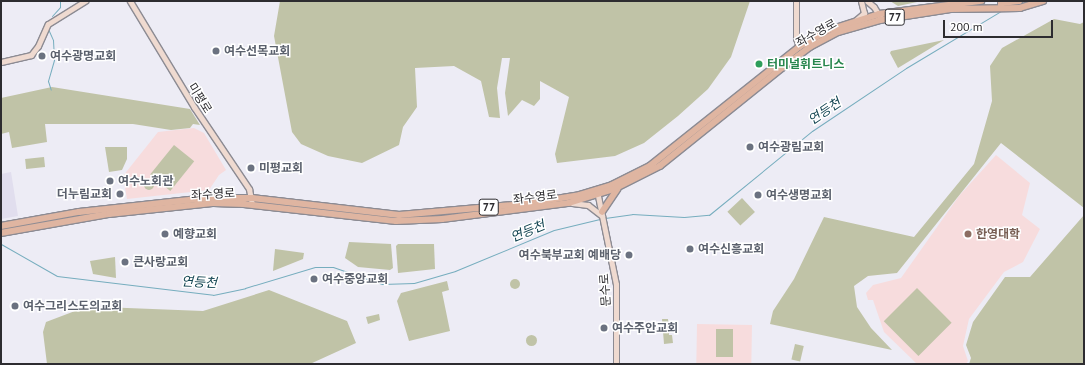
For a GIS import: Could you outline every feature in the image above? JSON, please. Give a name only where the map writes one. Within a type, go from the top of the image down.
[{"type":"main road","name":"좌수영로","points":[[420,217],[545,201],[597,192],[615,187],[660,166],[781,66],[799,47],[838,26],[957,2],[981,1]]},
{"type":"main road","points":[[1001,8],[1000,3],[1019,1]]},
{"type":"main road","name":"77","points":[[1001,8],[1020,8],[1043,1]]},
{"type":"main road","name":"좌수영로","points":[[781,66],[828,36],[879,17],[969,8],[1001,8]]},
{"type":"main road","points":[[602,215],[604,206],[615,187]]},
{"type":"main road","name":"좌수영로","points":[[1,226],[46,217],[127,206],[225,200],[252,201],[376,219],[420,217],[569,203],[597,192]]},
{"type":"main road","name":"좌수영로","points":[[1,232],[109,214],[225,200]]},
{"type":"main road","points":[[46,217],[48,224]]},
{"type":"main road","points":[[13,223],[14,230]]},
{"type":"street","points":[[1,62],[31,54],[38,46],[48,24],[85,1]]},
{"type":"street","name":"미평로","points":[[130,1],[252,201]]},
{"type":"street","points":[[796,1],[796,34],[799,47]]},
{"type":"street","points":[[838,26],[862,17],[861,1]]},
{"type":"street","points":[[867,1],[879,17]]},
{"type":"street","points":[[969,8],[974,1]]},
{"type":"street","points":[[597,192],[602,215]]},
{"type":"street","points":[[569,203],[588,205],[602,215]]},
{"type":"street","name":"문수로","points":[[602,215],[616,284],[616,364]]},
{"type":"shaded area","points":[[194,128],[204,133],[226,170],[219,175],[209,190],[127,199],[123,176],[158,132]]},
{"type":"shaded area","points":[[996,155],[1030,183],[1022,215],[1040,229],[1023,262],[1004,272],[969,319],[963,346],[968,361],[966,364],[917,364],[884,332],[873,300],[868,300],[866,293],[873,285],[901,278],[959,196]]},
{"type":"shaded area","points":[[11,172],[18,216],[1,219],[1,174]]},
{"type":"shaded area","points":[[697,324],[752,325],[751,364],[696,364]]},
{"type":"green space","points":[[280,1],[750,1],[731,57],[708,89],[678,116],[644,143],[615,156],[557,163],[555,154],[569,97],[540,81],[540,99],[534,106],[522,100],[508,116],[505,93],[510,58],[502,58],[497,88],[500,118],[489,117],[481,81],[454,66],[415,68],[417,107],[403,127],[399,145],[362,163],[328,156],[301,144],[292,132],[274,36]]},
{"type":"green space","points":[[890,1],[922,1],[898,6]]},
{"type":"green space","points":[[1054,19],[1080,24],[1084,22],[1084,208],[1001,143],[897,273],[868,276],[854,286],[857,307],[871,328],[892,350],[770,324],[773,311],[794,279],[824,217],[914,237],[974,164],[992,101],[990,66],[1002,48]]},
{"type":"green space","points":[[944,40],[898,68],[890,53],[891,51]]},
{"type":"green space","points":[[52,87],[190,109],[200,125],[193,124],[190,128],[171,130],[133,124],[45,124],[47,142],[12,148],[9,132],[1,134],[1,98]]},
{"type":"green space","points":[[174,145],[194,161],[170,191],[150,175]]},
{"type":"green space","points":[[105,147],[127,147],[127,159],[122,170],[109,172]]},
{"type":"green space","points":[[44,157],[45,167],[26,169],[25,159]]},
{"type":"green space","points":[[149,180],[154,185],[149,190],[144,185]]},
{"type":"green space","points":[[742,198],[755,212],[740,226],[727,212]]},
{"type":"green space","points":[[1084,215],[1084,364],[969,364],[971,358],[966,345],[973,322],[1005,277],[1030,277]]},
{"type":"green space","points":[[349,242],[391,244],[393,268],[390,270],[358,267],[345,258]]},
{"type":"green space","points":[[398,244],[434,244],[435,269],[398,273],[396,246]]},
{"type":"green space","points":[[275,249],[304,253],[303,259],[273,271]]},
{"type":"green space","points":[[115,257],[116,278],[93,274],[90,261]]},
{"type":"green space","points":[[513,279],[517,279],[519,280],[519,288],[513,289],[510,286],[510,282]]},
{"type":"green space","points":[[447,281],[449,290],[442,292],[450,331],[409,341],[397,301],[401,293]]},
{"type":"green space","points":[[917,288],[952,323],[918,356],[884,321]]},
{"type":"green space","points":[[269,290],[347,321],[356,343],[310,364],[47,364],[43,332],[46,322],[75,311],[102,307],[203,311]]},
{"type":"green space","points":[[379,314],[380,320],[368,324],[366,317]]},
{"type":"green space","points":[[662,319],[668,319],[669,335],[672,335],[673,343],[664,344]]},
{"type":"green space","points":[[716,329],[733,329],[733,357],[716,357]]},
{"type":"green space","points":[[529,335],[533,335],[535,336],[535,344],[529,345],[526,342],[526,338]]},
{"type":"green space","points":[[795,344],[804,346],[800,362],[791,360]]},
{"type":"waterway","points":[[52,16],[60,7],[60,1]]},
{"type":"waterway","name":"연등천","points":[[605,218],[632,214],[684,217],[709,215],[812,131],[906,68],[1001,11]]},
{"type":"waterway","points":[[49,31],[53,40],[54,60],[48,81],[51,90]]},
{"type":"waterway","name":"연등천","points":[[1,244],[57,276],[213,295],[245,288],[315,267],[333,267],[382,284],[414,283],[455,271],[554,230],[600,219]]},
{"type":"place","name":"여수선목교회","points":[[216,51]]},
{"type":"place","name":"여수광명교회","points":[[42,56]]},
{"type":"place","name":"터미널휘트니스","points":[[759,64]]},
{"type":"place","name":"여수광림교회","points":[[750,147]]},
{"type":"place","name":"미평교회","points":[[251,168]]},
{"type":"place","name":"여수노회관","points":[[110,181]]},
{"type":"place","name":"더누림교회","points":[[120,194]]},
{"type":"place","name":"여수생명교회","points":[[758,195]]},
{"type":"place","name":"예향교회","points":[[165,234]]},
{"type":"place","name":"한영대학","points":[[968,234]]},
{"type":"place","name":"여수신흥교회","points":[[690,249]]},
{"type":"place","name":"여수북부교회 예배당","points":[[629,255]]},
{"type":"place","name":"큰사랑교회","points":[[125,262]]},
{"type":"place","name":"여수중앙교회","points":[[314,279]]},
{"type":"place","name":"여수그리스도의교회","points":[[15,306]]},
{"type":"place","name":"여수주안교회","points":[[604,328]]}]
